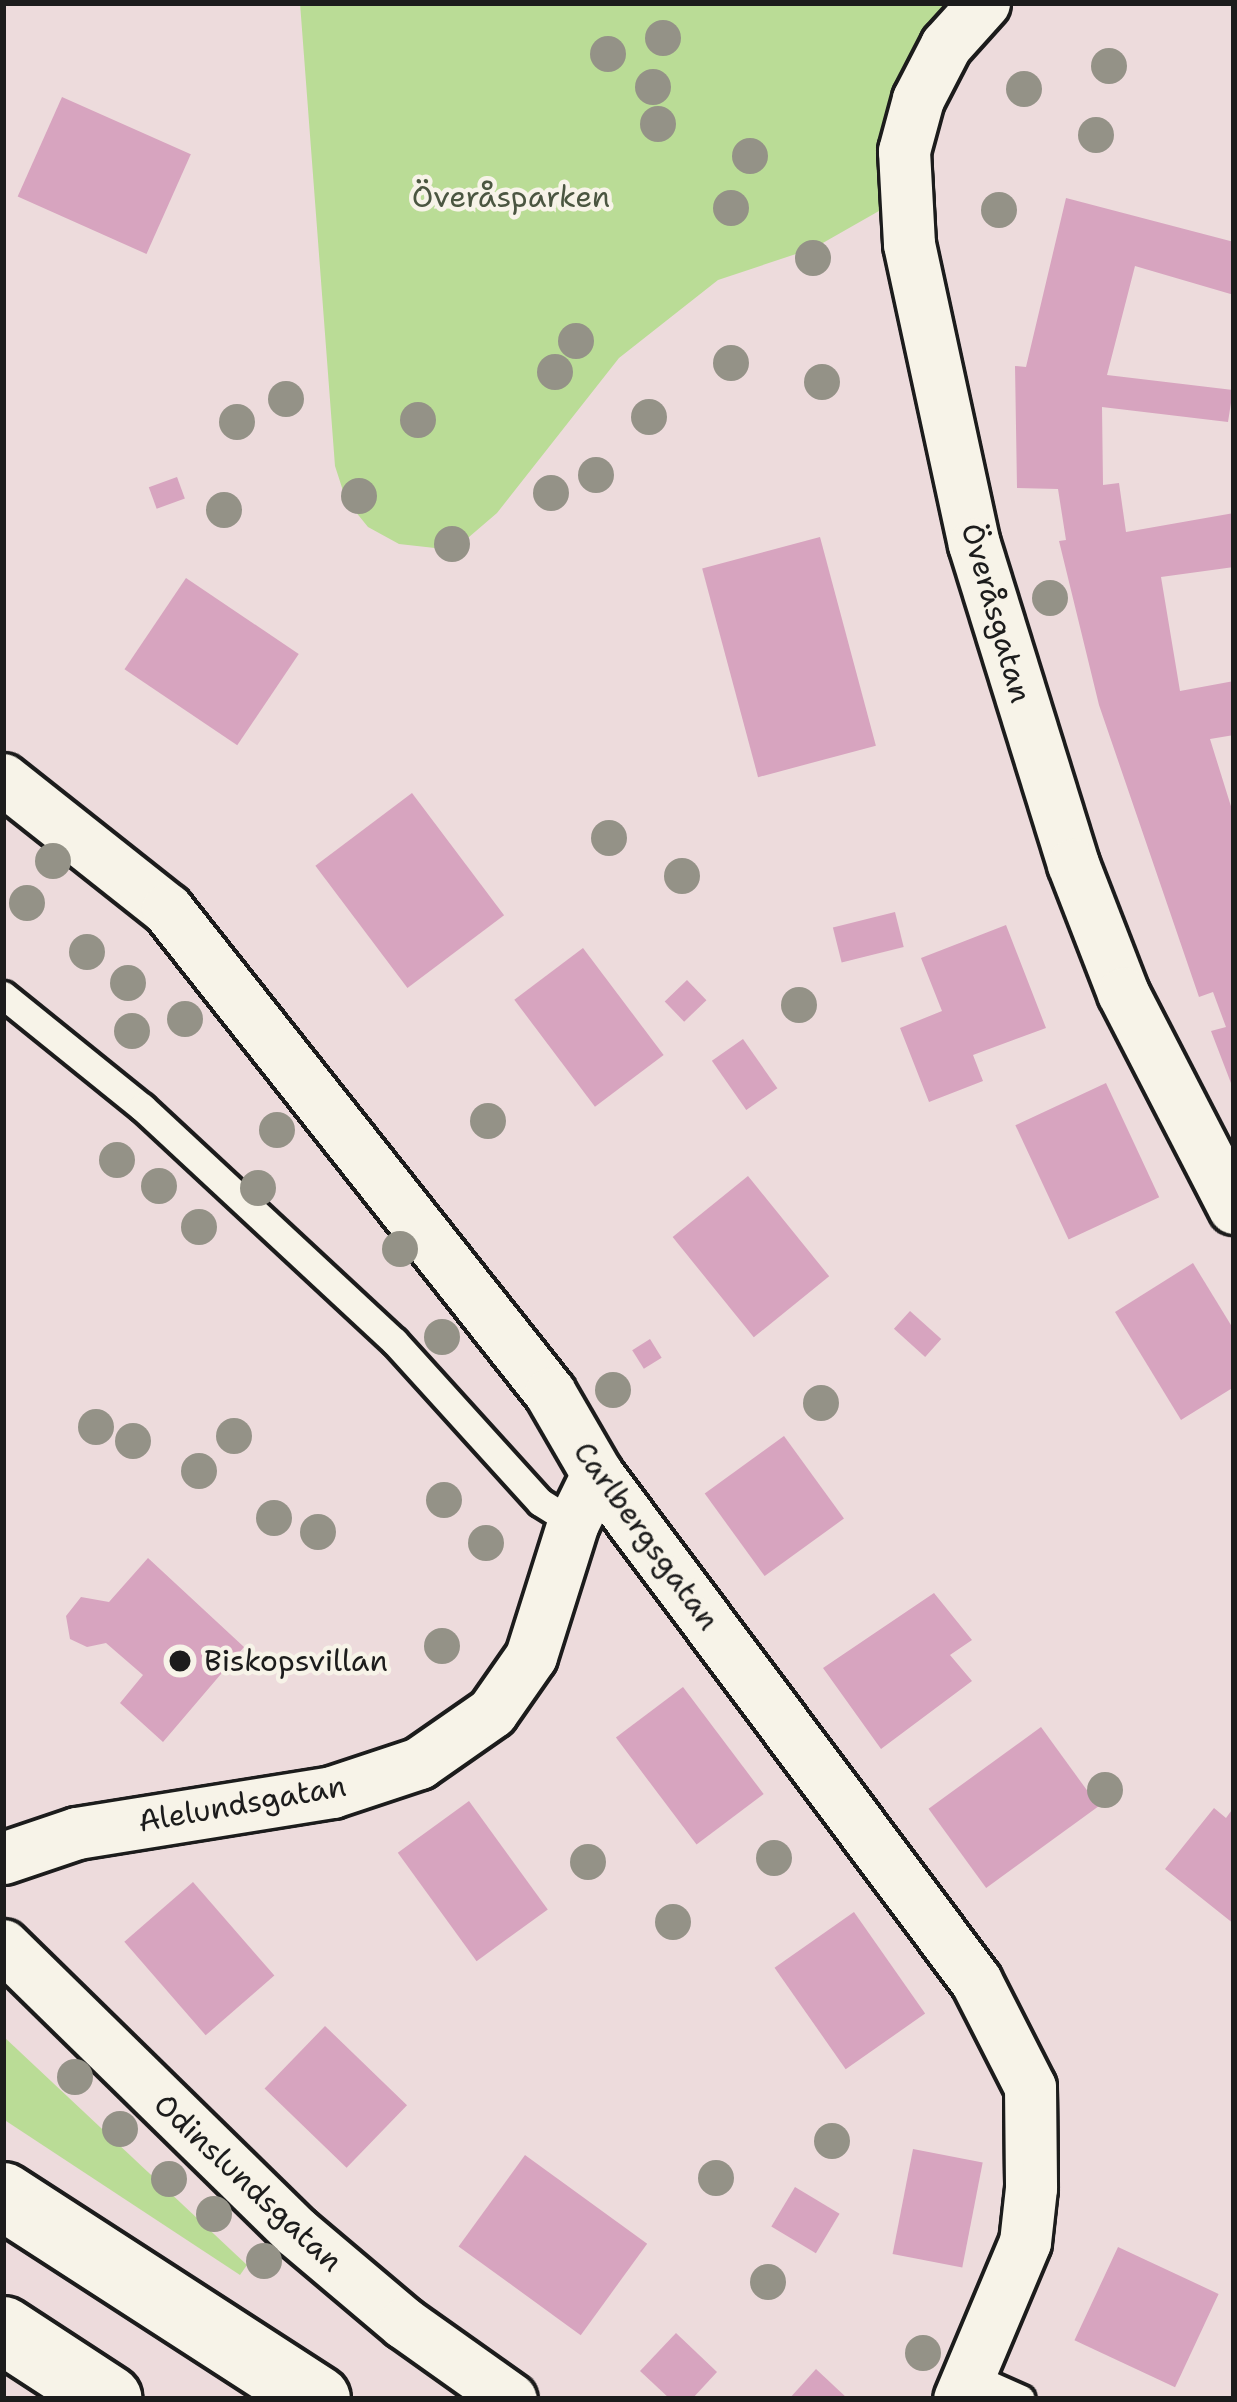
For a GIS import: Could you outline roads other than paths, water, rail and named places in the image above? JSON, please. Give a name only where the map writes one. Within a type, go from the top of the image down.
[{"type":"highway","points":[[3,2196],[317,2399]]},
{"type":"highway","points":[[3,2330],[107,2398]]},
{"type":"street","name":"Överåsgatan","points":[[984,3],[946,45],[918,99],[904,152],[909,244],[974,544],[1073,864],[1123,993],[1234,1208]]},
{"type":"street","name":"Carlbergsgatan","points":[[3,779],[167,910],[550,1393],[597,1474],[976,1981],[1030,2087],[1025,2242],[962,2387]]},
{"type":"street","name":"Alelundsgatan","points":[[3,1858],[77,1832],[332,1792],[419,1763],[492,1712],[531,1656],[573,1523],[597,1474]]},
{"type":"street","name":"Odinslundsgatan","points":[[3,1945],[295,2231],[404,2324],[511,2399]]},
{"type":"lane","points":[[3,995],[142,1107],[394,1342],[540,1502],[573,1523]]},
{"type":"lane","points":[[962,2387],[1021,2399]]},
{"type":"place","name":"Biskopsvillan","points":[[180,1661]]},
{"type":"park label","name":"Överåsparken","points":[[511,197]]}]
